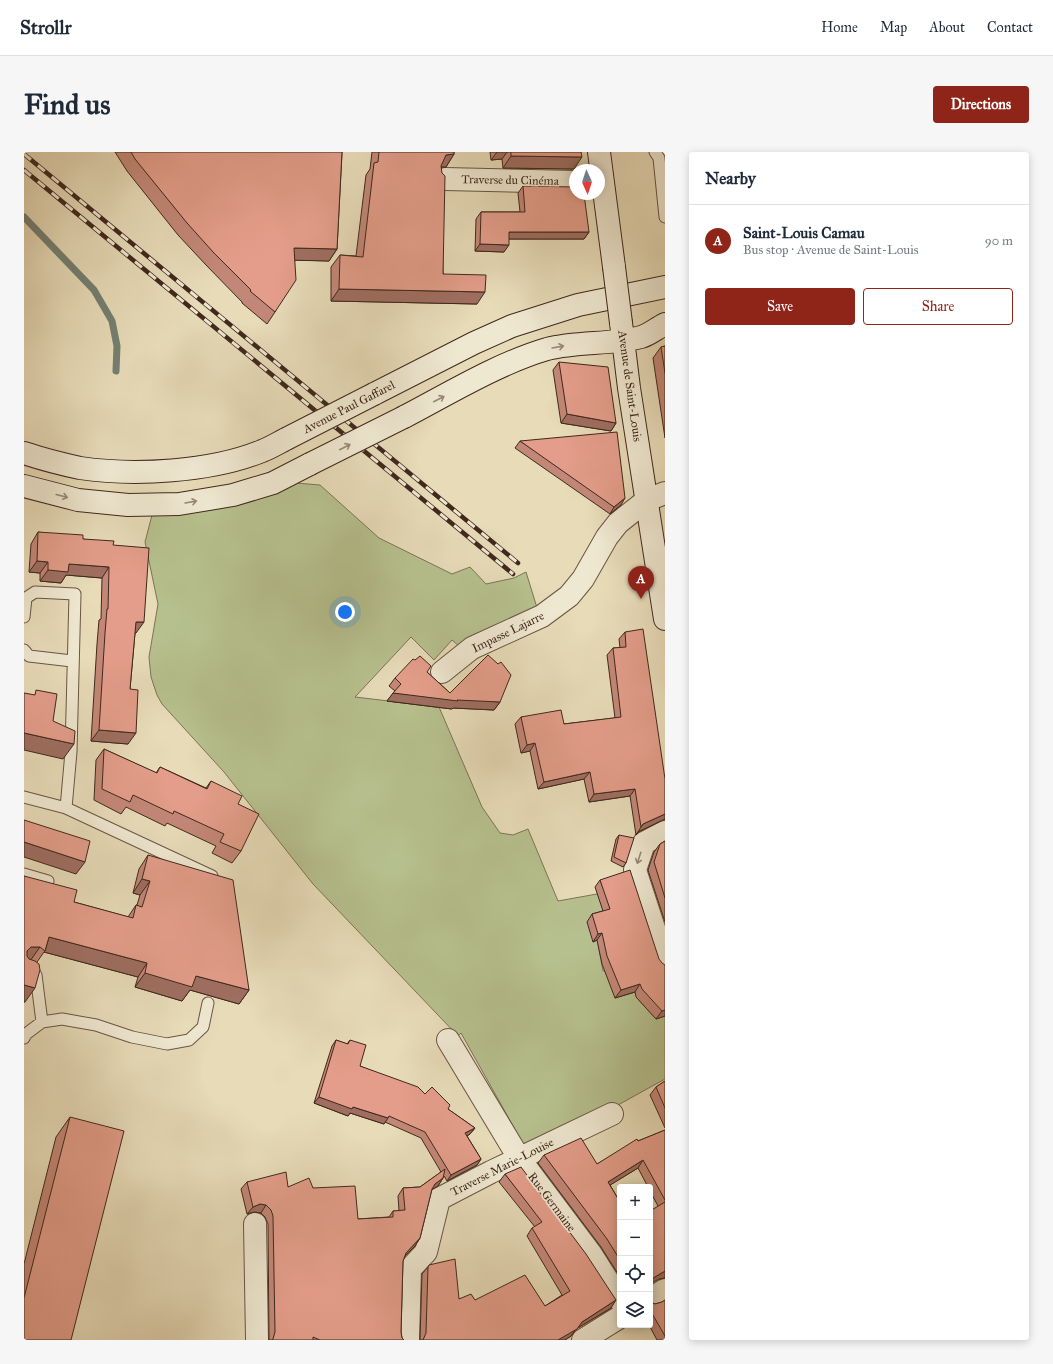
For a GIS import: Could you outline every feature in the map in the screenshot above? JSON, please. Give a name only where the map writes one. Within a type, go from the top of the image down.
[{"type":"street","name":"Avenue de Saint-Louis","points":[[599,152],[600,164]]},
{"type":"street","name":"Traverse du Cinéma","points":[[446,179],[569,182]]},
{"type":"street","name":"Avenue de Saint-Louis","points":[[604,200],[622,331],[656,496],[665,619]]},
{"type":"street","name":"Avenue Paul Gaffarel","points":[[24,453],[49,461],[105,471],[157,471],[202,467],[228,461],[261,451],[474,343],[512,326],[578,305],[665,287]]},
{"type":"street","points":[[24,486],[78,500],[128,505],[179,504],[233,495],[273,483],[524,357],[548,349],[571,345],[622,331],[642,337],[661,330]]},
{"type":"street","name":"Impasse Lajarre","points":[[442,672],[472,648],[542,616],[569,596],[583,579],[607,537],[618,523],[656,496]]},
{"type":"street","points":[[665,832],[644,843],[635,870],[665,962]]},
{"type":"street","name":"Rue Germaine","points":[[448,1040],[519,1158],[591,1254],[617,1295]]},
{"type":"street","name":"Traverse Marie-Louise","points":[[408,1340],[410,1269],[426,1252],[439,1199],[519,1158],[612,1114]]},
{"type":"street","points":[[255,1224],[258,1340]]},
{"type":"street","points":[[653,1297],[665,1290]]},
{"type":"street","points":[[583,1340],[617,1319]]},
{"type":"lane","points":[[655,152],[659,158],[665,217]]},
{"type":"lane","points":[[24,617],[26,598],[35,592],[75,594],[72,661],[71,752],[66,808]]},
{"type":"lane","points":[[24,650],[29,656],[72,661]]},
{"type":"lane","points":[[24,797],[66,808],[212,876]]},
{"type":"lane","points":[[24,874],[48,881]]},
{"type":"lane","points":[[24,967],[29,968],[36,975],[42,1022]]},
{"type":"lane","points":[[24,1038],[26,1034],[42,1022],[62,1019],[96,1025],[132,1037],[167,1044],[189,1040],[204,1027],[208,1003]]},
{"type":"green space","points":[[296,483],[320,485],[379,538],[452,574],[470,567],[486,584],[514,578],[526,572],[538,611],[459,646],[452,640],[434,660],[411,637],[355,697],[439,707],[482,807],[500,833],[513,835],[528,829],[558,901],[597,894],[611,899],[598,944],[603,971],[627,966],[615,997],[635,992],[637,998],[656,1019],[665,1016],[665,1079],[618,1105],[526,1149],[461,1033],[458,1036],[313,884],[224,772],[162,704],[157,695],[151,677],[149,657],[158,604],[145,542],[152,515]]},
{"type":"building","points":[[131,152],[342,152],[337,249],[294,248],[296,280],[275,312],[250,291],[251,290],[187,223]]},
{"type":"building","points":[[379,152],[454,152],[454,154],[446,155],[441,166],[442,173],[445,176],[443,274],[486,275],[485,292],[339,289],[340,255],[363,257],[374,163],[378,162]]},
{"type":"building","points":[[511,152],[581,152],[582,157],[511,156]]},
{"type":"building","points":[[523,186],[569,187],[569,200],[585,200],[589,232],[509,232],[509,245],[480,244],[481,212],[525,212]]},
{"type":"building","points":[[665,346],[665,373],[661,347]]},
{"type":"building","points":[[559,362],[608,367],[616,423],[567,414]]},
{"type":"building","points":[[617,432],[625,498],[614,507],[520,441]]},
{"type":"building","points":[[38,532],[83,535],[83,539],[114,541],[113,545],[149,548],[144,622],[136,622],[130,689],[138,690],[136,733],[99,730],[105,633],[108,609],[109,567],[69,564],[68,572],[48,570],[48,562],[37,561]]},
{"type":"building","points":[[643,629],[665,779],[665,814],[643,824],[641,827],[635,789],[594,794],[590,772],[544,782],[535,743],[527,745],[521,717],[561,710],[564,724],[621,717],[613,648],[626,647],[625,632]]},
{"type":"building","points":[[488,655],[498,664],[501,662],[511,675],[500,702],[457,700],[458,701],[393,693],[401,684],[395,678],[413,659],[415,660],[420,656],[431,666],[427,672],[450,693]]},
{"type":"building","points":[[36,690],[57,694],[53,721],[75,731],[74,744],[24,733],[24,693],[35,695]]},
{"type":"building","points":[[104,749],[157,773],[160,767],[207,789],[211,781],[242,796],[238,804],[259,814],[241,851],[220,842],[224,834],[174,811],[173,814],[133,795],[130,802],[102,789]]},
{"type":"building","points":[[24,820],[90,841],[85,862],[24,842]]},
{"type":"building","points":[[619,835],[634,838],[626,863],[614,857]]},
{"type":"building","points":[[665,841],[665,898],[654,862],[660,844]]},
{"type":"building","points":[[148,855],[233,880],[249,990],[196,976],[192,987],[145,973],[147,963],[49,937],[45,951],[40,947],[31,947],[27,951],[27,956],[29,959],[39,964],[40,970],[35,988],[24,985],[24,876],[77,890],[74,902],[133,918],[136,905],[142,907],[150,881],[142,879]]},
{"type":"building","points":[[630,870],[659,959],[665,965],[665,1010],[662,1011],[642,989],[640,984],[621,990],[607,956],[602,933],[598,934],[592,914],[610,909],[600,880]]},
{"type":"building","points":[[336,1040],[348,1044],[350,1040],[366,1045],[360,1066],[418,1087],[425,1094],[432,1087],[450,1105],[448,1109],[475,1128],[465,1133],[481,1159],[451,1175],[425,1132],[389,1116],[388,1118],[353,1107],[352,1109],[319,1097]]},
{"type":"building","points":[[665,1081],[665,1108],[656,1087]]},
{"type":"building","points":[[70,1117],[124,1131],[71,1340],[24,1340],[24,1298]]},
{"type":"building","points":[[665,1130],[665,1200],[643,1160],[608,1182],[617,1197],[617,1255],[607,1239],[544,1155],[581,1138],[597,1164],[637,1139],[638,1141]]},
{"type":"building","points":[[521,1167],[586,1254],[616,1300],[582,1322],[577,1329],[558,1340],[423,1340],[426,1333],[429,1265],[455,1259],[459,1299],[471,1294],[475,1300],[525,1275],[545,1306],[570,1291],[532,1228],[542,1222],[505,1174]]},
{"type":"building","points":[[445,1169],[443,1178],[435,1184],[432,1189],[420,1238],[406,1253],[403,1261],[401,1332],[404,1340],[320,1340],[313,1337],[313,1340],[272,1340],[275,1332],[273,1216],[271,1210],[266,1205],[260,1204],[253,1207],[247,1182],[286,1172],[288,1187],[309,1178],[313,1188],[355,1186],[358,1219],[393,1217],[393,1211],[405,1210],[403,1188],[420,1187]]},
{"type":"building","points":[[665,1202],[665,1271],[653,1278],[653,1220],[653,1209]]},
{"type":"building","points":[[665,1300],[665,1336],[653,1315],[653,1303]]},
{"type":"waterway","points":[[24,217],[94,290],[112,321],[117,346],[116,371]]},
{"type":"railway","points":[[24,154],[518,563]]},
{"type":"railway","points":[[24,170],[513,574]]},
{"type":"place","name":"Saint-Louis Camau","points":[[641,599]]}]
